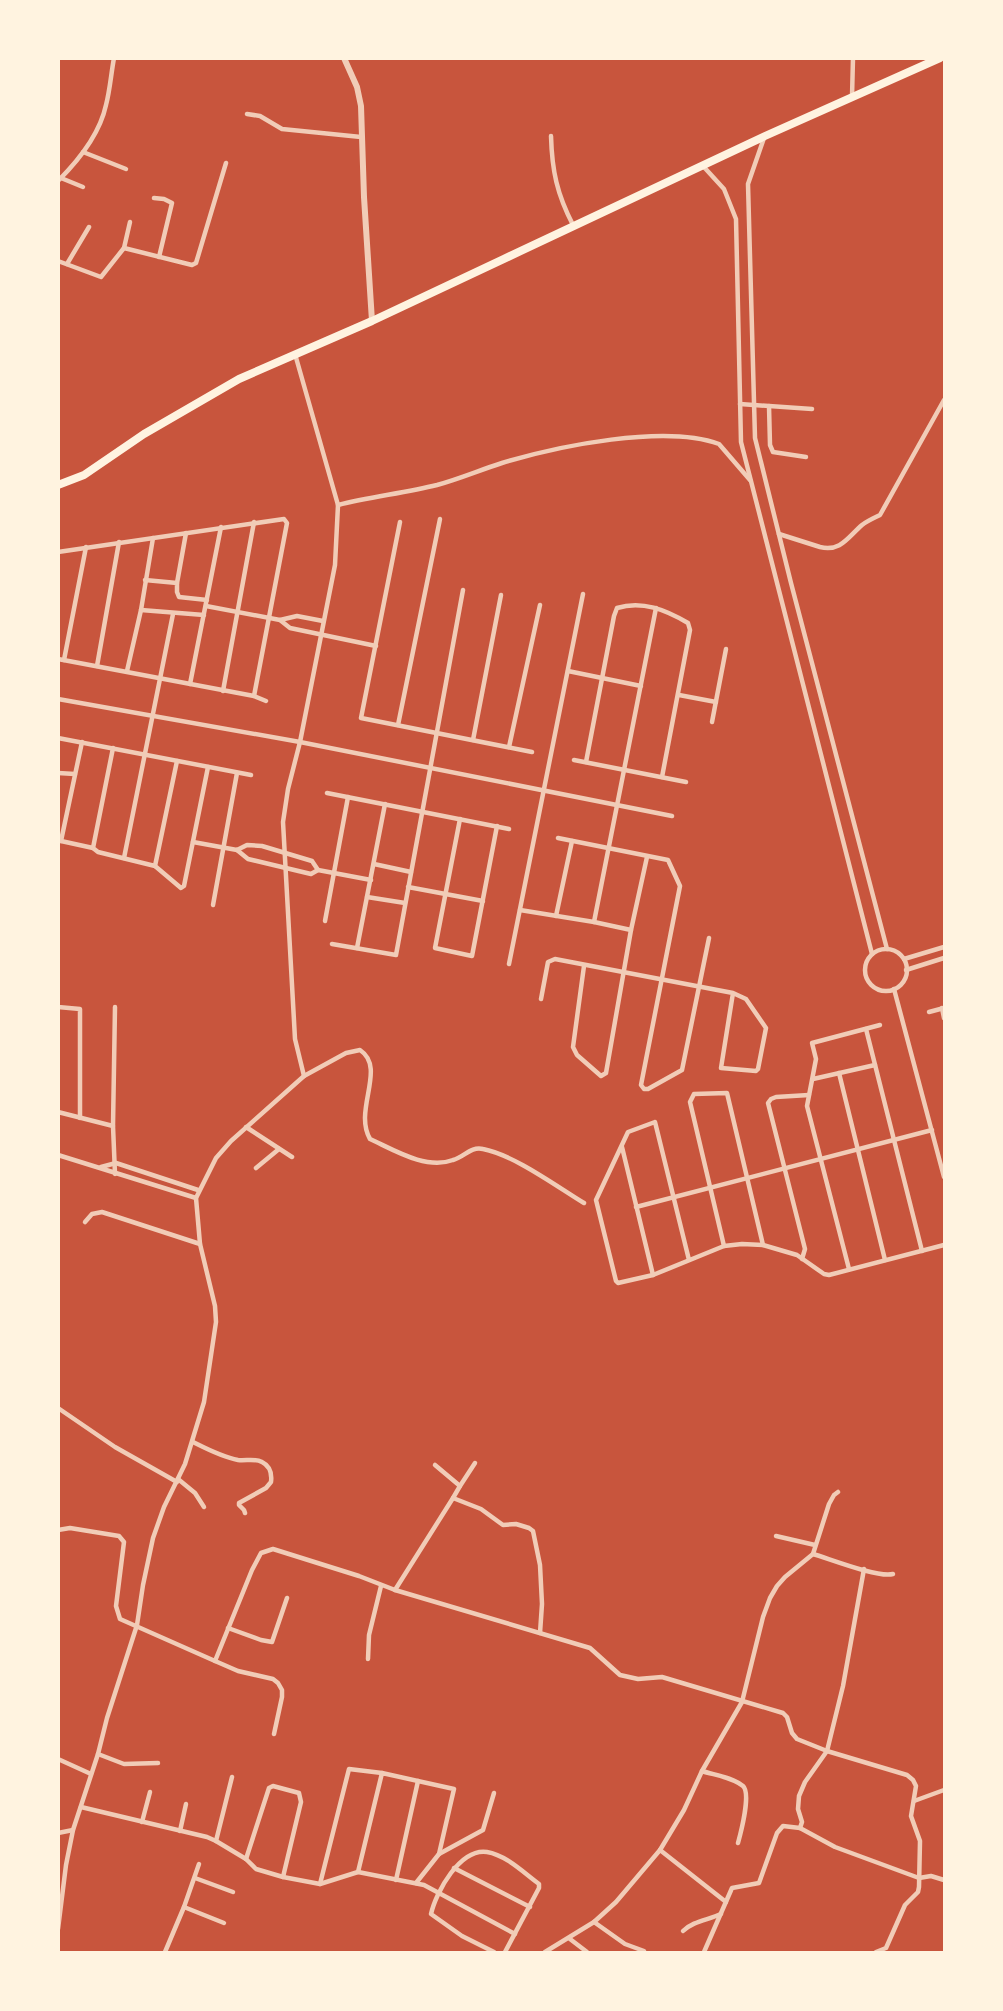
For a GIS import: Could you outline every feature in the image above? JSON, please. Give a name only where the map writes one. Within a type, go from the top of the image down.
[{"type":"main road","points":[[58,485],[84,476],[152,429],[239,379],[372,321],[765,135],[940,58]]},
{"type":"street","points":[[83,188],[60,180],[83,152],[98,128],[106,106],[114,58]]},
{"type":"street","points":[[344,58],[357,87],[361,106],[372,321]]},
{"type":"street","points":[[852,97],[853,58]]},
{"type":"street","points":[[247,114],[260,116],[282,129],[361,137]]},
{"type":"street","points":[[765,135],[748,184],[755,438],[887,949]]},
{"type":"street","points":[[551,136],[557,192],[573,225]]},
{"type":"street","points":[[83,152],[126,169]]},
{"type":"street","points":[[124,248],[192,265],[196,263],[226,163]]},
{"type":"street","points":[[703,166],[724,189],[735,219],[741,442],[872,954]]},
{"type":"street","points":[[154,198],[172,203],[159,257]]},
{"type":"street","points":[[58,261],[101,277],[124,248],[130,222]]},
{"type":"street","points":[[67,264],[89,227]]},
{"type":"street","points":[[737,246],[751,246]]},
{"type":"street","points":[[295,354],[338,505],[335,565],[283,822],[295,1039],[304,1076]]},
{"type":"street","points":[[779,534],[827,549],[843,544],[863,524],[880,515],[945,400]]},
{"type":"street","points":[[740,404],[812,409]]},
{"type":"street","points":[[769,406],[772,452],[806,457]]},
{"type":"street","points":[[338,505],[439,484],[506,462],[616,439],[681,436],[713,442],[719,444],[751,481]]},
{"type":"street","points":[[58,552],[284,519],[287,523],[254,696]]},
{"type":"street","points":[[398,725],[440,519]]},
{"type":"street","points":[[223,691],[254,522]]},
{"type":"street","points":[[400,522],[361,718],[532,752]]},
{"type":"street","points":[[190,684],[221,527]]},
{"type":"street","points":[[186,533],[177,583],[179,597],[280,620],[297,616],[323,621]]},
{"type":"street","points":[[127,671],[141,610],[153,537]]},
{"type":"street","points":[[97,666],[119,542]]},
{"type":"street","points":[[86,547],[61,660],[159,677],[266,700]]},
{"type":"street","points":[[145,580],[177,583]]},
{"type":"street","points":[[779,588],[791,583]]},
{"type":"street","points":[[332,944],[396,955],[463,590]]},
{"type":"street","points":[[509,964],[583,594]]},
{"type":"street","points":[[472,740],[501,595]]},
{"type":"street","points":[[586,762],[604,678],[614,616],[617,608],[639,604],[656,608],[688,623],[689,638],[662,777]]},
{"type":"street","points":[[509,747],[540,605]]},
{"type":"street","points":[[594,922],[656,608]]},
{"type":"street","points":[[141,610],[204,615]]},
{"type":"street","points":[[124,858],[172,614]]},
{"type":"street","points":[[280,620],[290,628],[376,646]]},
{"type":"street","points":[[712,722],[726,649]]},
{"type":"street","points":[[568,671],[641,686]]},
{"type":"street","points":[[679,695],[716,702]]},
{"type":"street","points":[[58,699],[300,742],[672,816]]},
{"type":"street","points":[[58,738],[251,775]]},
{"type":"street","points":[[82,742],[60,841],[93,848],[98,852],[156,868],[179,888],[183,888],[208,767]]},
{"type":"street","points":[[93,848],[112,748]]},
{"type":"street","points":[[574,760],[686,782]]},
{"type":"street","points":[[156,868],[177,761]]},
{"type":"street","points":[[58,773],[75,774]]},
{"type":"street","points":[[213,905],[237,773]]},
{"type":"street","points":[[327,793],[509,829]]},
{"type":"street","points":[[325,921],[348,797]]},
{"type":"street","points":[[357,948],[385,804]]},
{"type":"street","points":[[460,819],[435,948],[472,956],[497,826]]},
{"type":"street","points":[[558,838],[670,861],[680,886],[641,1085],[646,1089],[682,1070],[709,938]]},
{"type":"street","points":[[556,916],[572,841]]},
{"type":"street","points":[[193,842],[237,850],[248,859],[311,874],[318,870],[370,880]]},
{"type":"street","points":[[237,850],[253,844],[312,861],[318,870]]},
{"type":"street","points":[[584,966],[573,1047],[577,1055],[601,1076],[606,1073],[631,930],[647,857]]},
{"type":"street","points":[[374,864],[411,872]]},
{"type":"street","points":[[408,887],[483,901]]},
{"type":"street","points":[[367,897],[405,903]]},
{"type":"street","points":[[520,910],[631,930]]},
{"type":"street","points":[[904,959],[945,947]]},
{"type":"street","points":[[887,949],[904,959],[905,977],[894,989],[886,991],[878,989],[866,977],[867,960],[872,954],[887,949]]},
{"type":"street","points":[[906,970],[945,958]]},
{"type":"street","points":[[541,999],[548,962],[555,960],[733,993],[746,999],[766,1028],[756,1071],[722,1068],[733,993]]},
{"type":"street","points":[[894,989],[945,1177]]},
{"type":"street","points":[[58,1007],[80,1009],[80,1118]]},
{"type":"street","points":[[115,1007],[113,1126],[115,1174]]},
{"type":"street","points":[[929,1012],[943,1008],[945,1018]]},
{"type":"street","points":[[849,1269],[807,1106],[816,1059],[812,1043],[880,1025]]},
{"type":"street","points":[[866,1029],[922,1251]]},
{"type":"street","points":[[58,1929],[73,1830],[137,1625],[153,1538],[193,1442],[204,1402],[216,1322],[215,1306],[200,1244],[196,1198],[216,1158],[304,1076],[346,1053],[360,1050],[366,1054],[371,1068],[364,1118],[370,1138],[415,1159],[436,1162],[455,1160],[473,1149],[484,1149],[516,1162],[584,1203]]},
{"type":"street","points":[[813,1079],[875,1065]]},
{"type":"street","points":[[839,1073],[885,1260]]},
{"type":"street","points":[[724,1246],[690,1102],[694,1094],[727,1093],[763,1245]]},
{"type":"street","points":[[802,1258],[805,1249],[768,1103],[776,1096],[809,1095]]},
{"type":"street","points":[[58,1112],[113,1126]]},
{"type":"street","points":[[689,1260],[655,1122],[628,1132],[596,1200],[616,1281],[621,1283],[653,1275],[724,1246],[742,1244],[763,1245],[797,1255],[824,1274],[829,1275],[945,1245]]},
{"type":"street","points":[[246,1128],[292,1157]]},
{"type":"street","points":[[636,1207],[932,1130]]},
{"type":"street","points":[[622,1147],[653,1275]]},
{"type":"street","points":[[256,1168],[279,1149]]},
{"type":"street","points":[[58,1155],[196,1198]]},
{"type":"street","points":[[101,1167],[116,1163],[198,1190]]},
{"type":"street","points":[[86,1222],[92,1214],[102,1212],[200,1244]]},
{"type":"street","points":[[58,1408],[115,1447],[178,1480],[195,1493],[204,1507]]},
{"type":"street","points":[[193,1442],[211,1451],[239,1460],[260,1461],[268,1467],[272,1475],[272,1482],[240,1503],[244,1513]]},
{"type":"street","points":[[395,1590],[475,1463]]},
{"type":"street","points":[[435,1465],[460,1486]]},
{"type":"street","points":[[545,1953],[594,1922],[616,1902],[660,1850],[742,1702],[758,1635],[770,1598],[785,1577],[813,1554],[829,1504],[838,1492]]},
{"type":"street","points":[[453,1498],[481,1509],[504,1525],[516,1524],[532,1531],[540,1565],[542,1604],[540,1633]]},
{"type":"street","points":[[58,1530],[70,1528],[114,1535],[123,1539],[116,1611],[120,1619],[238,1671],[273,1679],[278,1683],[282,1690],[282,1697],[274,1734]]},
{"type":"street","points":[[776,1536],[815,1545]]},
{"type":"street","points":[[215,1661],[260,1554],[264,1550],[273,1549],[359,1576],[381,1586],[590,1648],[620,1675],[638,1679],[662,1677],[786,1714],[795,1737],[827,1751],[911,1777],[916,1786],[911,1816],[920,1841],[918,1892],[905,1905],[886,1948],[876,1953]]},
{"type":"street","points":[[813,1554],[886,1575],[893,1574]]},
{"type":"street","points":[[800,1828],[802,1821],[798,1809],[799,1796],[804,1782],[827,1751],[843,1686],[864,1569]]},
{"type":"street","points":[[368,1659],[369,1635],[381,1586]]},
{"type":"street","points":[[228,1628],[272,1642],[287,1598]]},
{"type":"street","points":[[98,1754],[124,1764],[158,1763]]},
{"type":"street","points":[[58,1759],[91,1774]]},
{"type":"street","points":[[320,1884],[349,1769],[382,1773],[454,1789],[439,1854]]},
{"type":"street","points":[[702,1771],[732,1780],[744,1787],[746,1791],[738,1843]]},
{"type":"street","points":[[358,1872],[382,1773]]},
{"type":"street","points":[[216,1841],[232,1777]]},
{"type":"street","points":[[396,1880],[418,1782]]},
{"type":"street","points":[[246,1859],[269,1788],[273,1786],[299,1793],[301,1802],[283,1877]]},
{"type":"street","points":[[914,1802],[945,1790]]},
{"type":"street","points":[[142,1822],[150,1792]]},
{"type":"street","points":[[416,1883],[439,1854],[483,1830],[494,1793]]},
{"type":"street","points":[[180,1831],[186,1804]]},
{"type":"street","points":[[81,1807],[101,1810],[216,1841],[246,1859],[256,1869],[283,1877],[320,1884],[358,1872],[424,1885],[515,1934]]},
{"type":"street","points":[[704,1953],[733,1888],[759,1883],[779,1829],[783,1826],[800,1828],[835,1847],[919,1878],[931,1876],[945,1881]]},
{"type":"street","points":[[58,1833],[73,1830]]},
{"type":"street","points":[[660,1850],[726,1902]]},
{"type":"street","points":[[494,1953],[462,1936],[431,1914],[439,1892],[454,1868],[481,1852],[489,1852],[508,1861],[539,1884],[530,1907],[505,1953]]},
{"type":"street","points":[[165,1953],[199,1864]]},
{"type":"street","points":[[454,1868],[530,1907]]},
{"type":"street","points":[[195,1878],[233,1892]]},
{"type":"street","points":[[184,1907],[224,1923]]},
{"type":"street","points":[[683,1931],[690,1924],[703,1923],[720,1914]]},
{"type":"street","points":[[594,1922],[625,1944],[644,1951]]},
{"type":"street","points":[[570,1939],[587,1953]]}]
